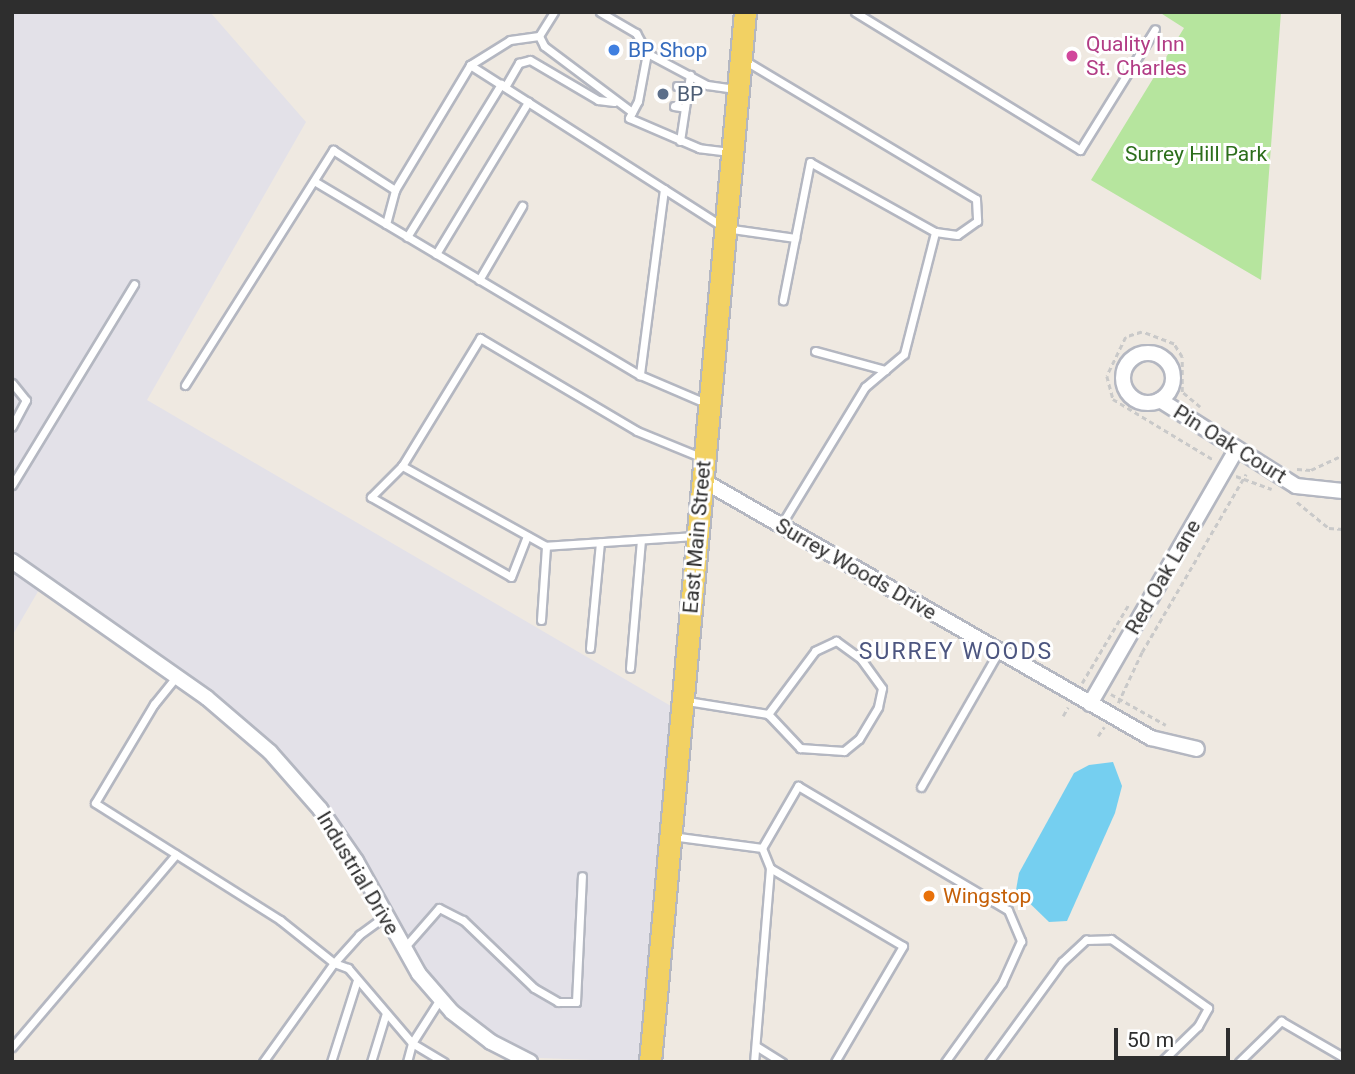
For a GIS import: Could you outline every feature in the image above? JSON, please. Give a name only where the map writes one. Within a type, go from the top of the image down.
[{"type":"main road","name":"East Main Street","points":[[650,1062],[744,12]]},
{"type":"street","name":"Pin Oak Court","points":[[1160,400],[1296,486],[1343,491]]},
{"type":"street","name":"Red Oak Lane","points":[[1090,704],[1220,464],[1236,450]]},
{"type":"street","name":"Surrey Woods Drive","points":[[702,480],[1111,716],[1152,738],[1197,749]]},
{"type":"street","name":"Industrial Drive","points":[[12,561],[241,725],[320,808],[404,948],[440,999],[491,1042],[530,1062]]},
{"type":"lane","points":[[539,36],[554,12]]},
{"type":"lane","points":[[600,12],[636,33],[647,53],[707,85],[737,90]]},
{"type":"lane","points":[[855,12],[1080,150],[1155,29]]},
{"type":"lane","points":[[386,224],[395,190],[470,65],[510,40],[539,36]]},
{"type":"lane","points":[[539,36],[544,46],[611,93],[614,102]]},
{"type":"lane","points":[[647,53],[638,101],[629,118],[680,141],[732,152]]},
{"type":"lane","points":[[740,58],[771,72],[976,199],[977,220],[957,235],[934,232],[810,162],[783,300]]},
{"type":"lane","points":[[407,237],[519,63],[530,60],[598,100],[614,102],[632,112]]},
{"type":"lane","points":[[470,65],[725,228],[795,238]]},
{"type":"lane","points":[[680,141],[691,75]]},
{"type":"lane","points":[[642,81],[652,82]]},
{"type":"lane","points":[[677,86],[688,87]]},
{"type":"lane","points":[[638,101],[649,103]]},
{"type":"lane","points":[[436,254],[528,102]]},
{"type":"lane","points":[[674,106],[685,108]]},
{"type":"lane","points":[[185,385],[333,150],[395,190]]},
{"type":"lane","points":[[313,181],[640,375],[709,404]]},
{"type":"lane","points":[[640,375],[664,189]]},
{"type":"lane","points":[[479,280],[522,206]]},
{"type":"lane","points":[[781,526],[865,387],[904,354],[934,232]]},
{"type":"lane","points":[[12,485],[134,284]]},
{"type":"lane","points":[[527,536],[510,577],[371,497],[402,466],[480,338],[637,431],[704,458]]},
{"type":"lane","points":[[815,351],[885,370]]},
{"type":"lane","points":[[12,383],[26,400],[12,426]]},
{"type":"lane","points":[[402,466],[546,546],[697,536]]},
{"type":"lane","points":[[629,668],[641,540]]},
{"type":"lane","points":[[590,648],[600,542]]},
{"type":"lane","points":[[541,620],[546,546]]},
{"type":"lane","points":[[683,700],[768,714],[800,748],[844,751],[859,739],[878,707],[882,688],[862,659],[836,641],[815,651],[768,714]]},
{"type":"lane","points":[[921,787],[999,652]]},
{"type":"lane","points":[[176,676],[154,704],[95,803],[280,920],[334,963],[348,968],[412,1044],[444,1062]]},
{"type":"lane","points":[[762,848],[798,786],[1009,910],[1021,941],[1002,983],[945,1062]]},
{"type":"lane","points":[[671,836],[762,848]]},
{"type":"lane","points":[[754,1062],[770,868],[762,848]]},
{"type":"lane","points":[[12,1047],[176,854]]},
{"type":"lane","points":[[770,868],[903,946],[835,1062]]},
{"type":"lane","points":[[404,948],[439,908],[463,920],[534,988],[558,1002],[576,1002],[582,876]]},
{"type":"lane","points":[[263,1062],[334,963],[359,935],[385,916]]},
{"type":"lane","points":[[989,1062],[1062,962],[1086,940],[1111,939],[1208,1008],[1198,1026],[1161,1062]]},
{"type":"lane","points":[[331,1062],[357,980]]},
{"type":"lane","points":[[407,1062],[412,1044],[440,999]]},
{"type":"lane","points":[[370,1062],[386,1013]]},
{"type":"lane","points":[[1239,1062],[1281,1020],[1343,1057]]},
{"type":"lane","points":[[755,1046],[782,1062]]},
{"type":"path","points":[[1220,464],[1242,481],[1275,489]]},
{"type":"path","points":[[1098,736],[1120,699],[1142,652],[1246,474]]},
{"type":"path","points":[[1287,496],[1329,528],[1343,529]]},
{"type":"path","points":[[1085,679],[1172,728]]},
{"type":"shaded area","points":[[12,12],[210,12],[306,122],[147,400],[676,709],[644,1062],[540,1058],[492,1034],[458,1008],[426,973],[326,807],[273,744],[214,695],[47,576],[12,636]]},
{"type":"green space","name":"Surrey Hill Park","points":[[1159,12],[1281,12],[1261,280],[1091,180],[1184,28]]},
{"type":"water","points":[[1113,762],[1122,786],[1115,813],[1067,921],[1049,922],[1016,890],[1019,873],[1074,773],[1089,765]]},
{"type":"place","name":"BP Shop","points":[[614,50]]},
{"type":"place","name":"Quality Inn St. Charles","points":[[1072,56]]},
{"type":"place","name":"BP","points":[[663,94]]},
{"type":"place","name":"Wingstop","points":[[929,896]]},
{"type":"district","name":"SURREY WOODS","points":[[956,652]]}]
